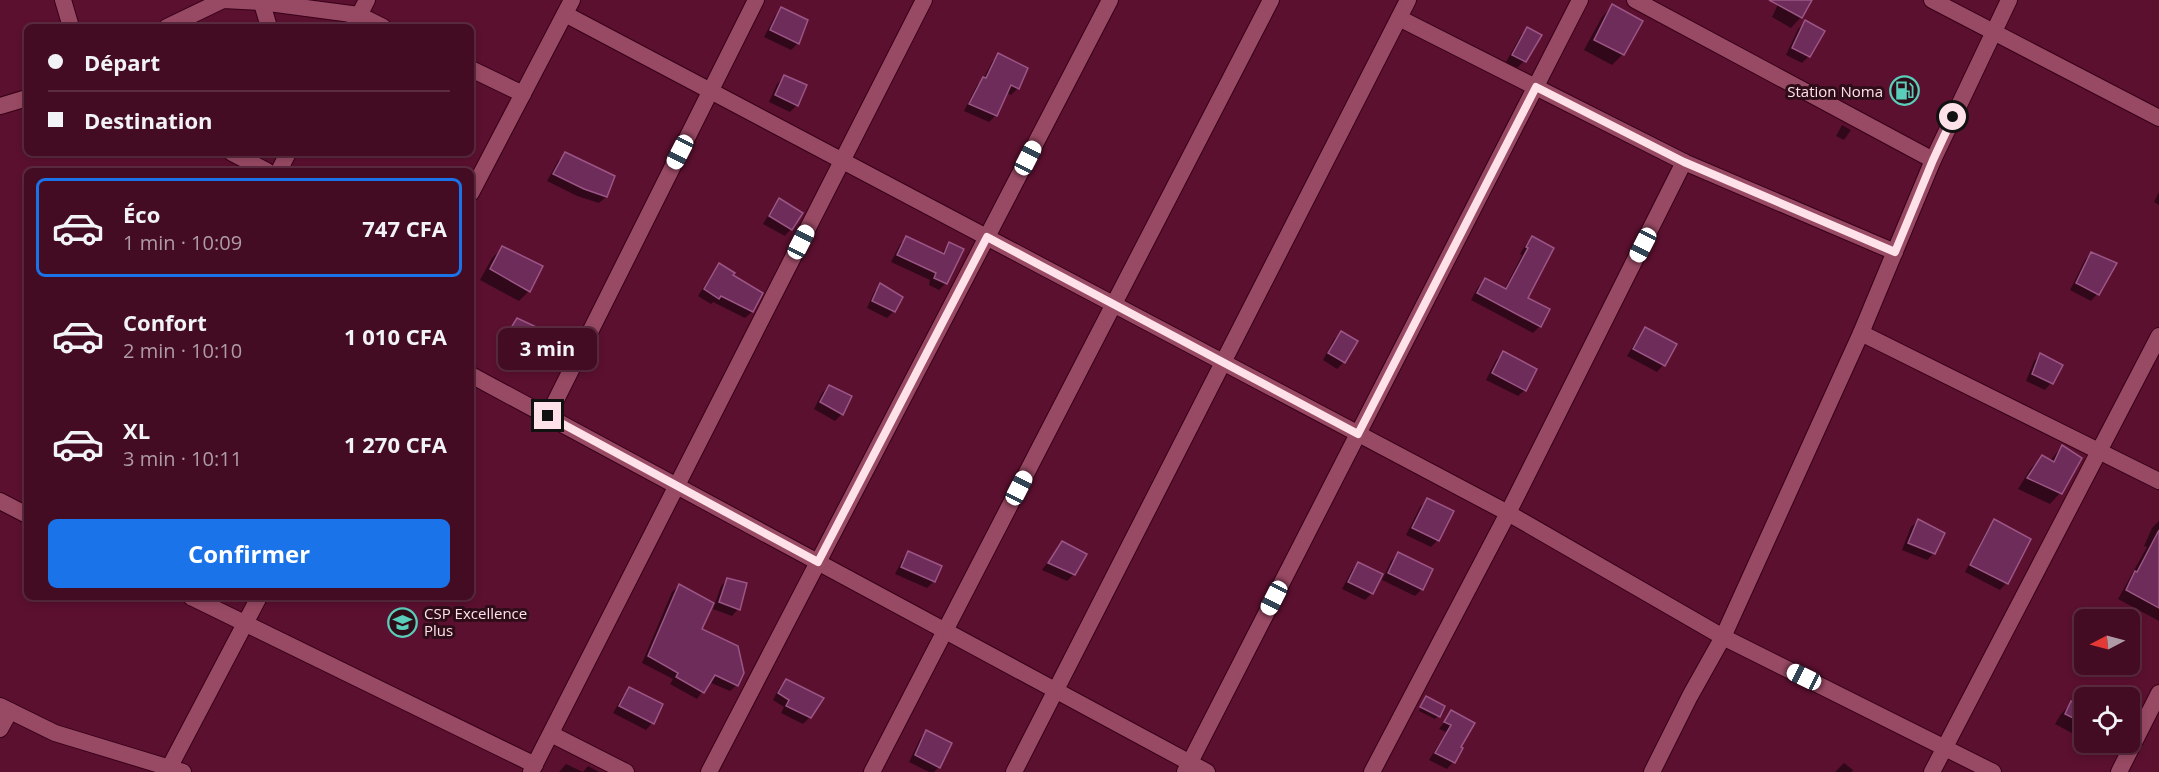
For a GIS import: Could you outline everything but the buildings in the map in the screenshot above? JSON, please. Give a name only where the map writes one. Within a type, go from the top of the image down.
[{"type":"street","points":[[63,0],[70,24]]},
{"type":"street","points":[[172,24],[223,0],[261,1],[356,21],[367,0]]},
{"type":"street","points":[[548,416],[756,0]]},
{"type":"street","points":[[197,600],[533,769],[924,0]]},
{"type":"street","points":[[709,772],[1110,0]]},
{"type":"street","points":[[872,772],[1271,0]]},
{"type":"street","points":[[1014,772],[1408,0]]},
{"type":"street","points":[[1188,767],[1580,0]]},
{"type":"street","points":[[1635,0],[1933,160]]},
{"type":"street","points":[[1932,0],[2159,118]]},
{"type":"street","points":[[1652,772],[1723,637],[1861,333],[1933,160],[2009,0]]},
{"type":"street","points":[[261,1],[268,24]]},
{"type":"street","points":[[474,187],[568,7],[710,91],[1508,513],[1723,637],[1993,772]]},
{"type":"street","points":[[1399,18],[1684,162],[1895,252]]},
{"type":"street","points":[[474,70],[523,94]]},
{"type":"street","points":[[0,106],[24,99]]},
{"type":"street","points":[[238,156],[261,168]]},
{"type":"street","points":[[1372,772],[1508,513],[1684,162]]},
{"type":"street","points":[[1861,333],[2159,480]]},
{"type":"street","points":[[1932,772],[2159,336]]},
{"type":"street","points":[[474,377],[1056,690],[1188,767],[1207,772]]},
{"type":"street","points":[[0,501],[24,513]]},
{"type":"street","points":[[0,729],[5,709],[55,733],[173,771],[257,600]]},
{"type":"street","points":[[2119,772],[2159,693]]},
{"type":"street","points":[[551,734],[626,772]]},
{"type":"place","name":"Station Noma","points":[[1904,91]]},
{"type":"place","name":"CSP Excellence Plus","points":[[403,622]]},
{"type":"route","points":[[548,416],[818,562],[987,237],[1358,434],[1536,87],[1684,162],[1895,252],[1953,117]]}]
